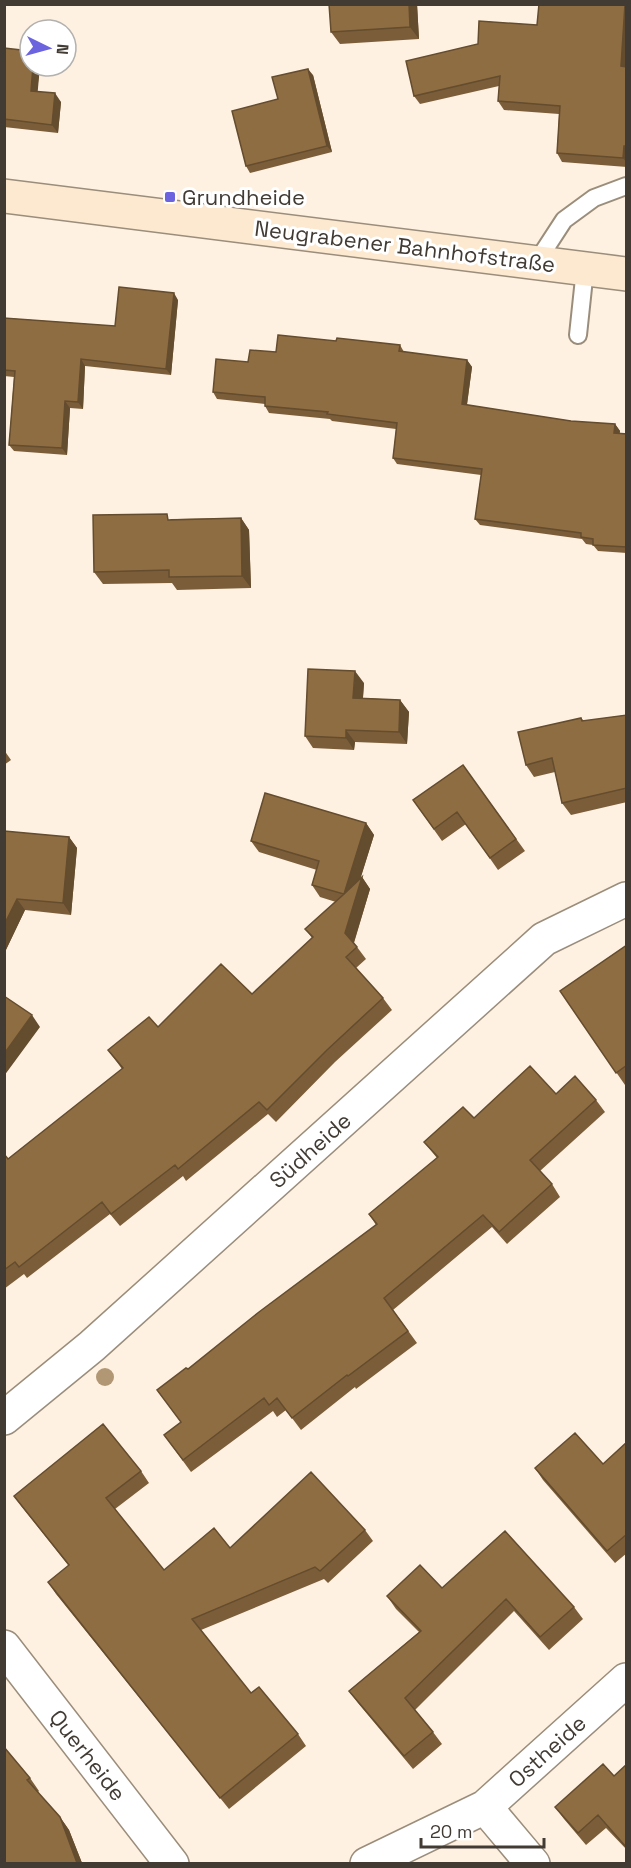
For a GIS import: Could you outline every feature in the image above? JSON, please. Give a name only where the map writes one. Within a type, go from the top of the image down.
[{"type":"street","name":"Neugrabener Bahnhofstraße","points":[[4,196],[627,274]]},
{"type":"street","name":"Südheide","points":[[4,1418],[92,1346],[544,939],[627,899]]},
{"type":"street","name":"Querheide","points":[[4,1647],[172,1863]]},
{"type":"street","name":"Ostheide","points":[[367,1863],[485,1807],[627,1680]]},
{"type":"street","points":[[485,1807],[532,1863]]},
{"type":"lane","points":[[536,263],[564,220],[594,198],[627,186]]},
{"type":"lane","points":[[578,335],[585,269]]},
{"type":"building","points":[[329,4],[409,4],[410,27],[331,32]]},
{"type":"building","points":[[539,4],[625,4],[621,66],[627,67],[627,146],[624,146],[623,158],[557,153],[560,106],[498,101],[500,76],[414,96],[406,61],[478,44],[479,21],[537,25]]},
{"type":"building","points":[[4,48],[18,50],[18,78],[32,78],[31,91],[55,93],[52,125],[4,119]]},
{"type":"building","points":[[308,69],[327,146],[246,166],[232,111],[278,99],[272,77]]},
{"type":"building","points":[[119,287],[174,293],[166,369],[81,359],[78,402],[65,401],[62,448],[9,445],[15,371],[4,370],[4,318],[115,326]]},
{"type":"building","points":[[278,335],[336,341],[337,338],[400,345],[399,351],[467,360],[462,404],[571,421],[615,424],[614,433],[627,434],[627,547],[593,545],[593,539],[581,537],[581,533],[475,519],[482,469],[393,458],[397,423],[327,414],[328,412],[265,406],[265,397],[213,392],[216,359],[248,362],[250,350],[276,352]]},
{"type":"building","points":[[167,514],[168,520],[241,518],[242,576],[169,577],[169,570],[94,572],[93,515]]},
{"type":"building","points":[[308,669],[355,671],[353,698],[400,700],[399,732],[346,730],[346,738],[305,736]]},
{"type":"building","points":[[627,715],[627,788],[562,803],[552,758],[526,765],[518,732],[581,718],[582,721]]},
{"type":"building","points":[[463,765],[516,839],[490,858],[457,812],[434,829],[413,800]]},
{"type":"building","points":[[265,793],[366,823],[344,894],[312,885],[319,861],[251,841]]},
{"type":"building","points":[[4,831],[69,837],[63,903],[17,899],[4,925]]},
{"type":"building","points":[[362,877],[345,933],[357,947],[346,957],[383,998],[267,1110],[259,1102],[178,1169],[175,1165],[111,1214],[102,1202],[19,1267],[15,1262],[4,1270],[4,1154],[8,1159],[123,1068],[108,1050],[149,1017],[158,1027],[221,964],[252,994],[313,937],[305,929]]},
{"type":"building","points":[[627,945],[627,1065],[616,1073],[560,991]]},
{"type":"building","points":[[4,996],[32,1015],[4,1054]]},
{"type":"building","points":[[530,1066],[556,1094],[575,1076],[596,1100],[530,1160],[552,1184],[499,1232],[483,1215],[384,1298],[408,1331],[292,1418],[277,1398],[269,1405],[264,1398],[183,1460],[164,1435],[181,1422],[157,1390],[186,1368],[188,1369],[259,1312],[377,1224],[369,1214],[438,1157],[424,1142],[463,1107],[474,1118]]},
{"type":"building","points":[[103,1424],[141,1471],[106,1498],[164,1570],[214,1528],[230,1548],[311,1472],[365,1530],[320,1571],[315,1567],[192,1619],[251,1693],[259,1687],[298,1734],[220,1798],[48,1582],[69,1565],[14,1496]]},
{"type":"building","points":[[575,1433],[603,1464],[627,1442],[627,1534],[607,1551],[535,1468]]},
{"type":"building","points":[[505,1531],[574,1607],[540,1637],[506,1599],[405,1698],[433,1732],[404,1756],[349,1691],[421,1631],[387,1596],[420,1565],[442,1588]]},
{"type":"building","points":[[4,1747],[30,1778],[27,1780],[60,1817],[77,1863],[4,1863]]},
{"type":"building","points":[[603,1764],[614,1776],[627,1764],[627,1848],[598,1815],[578,1833],[555,1807]]},
{"type":"place","name":"Grundheide","points":[[170,197]]}]
